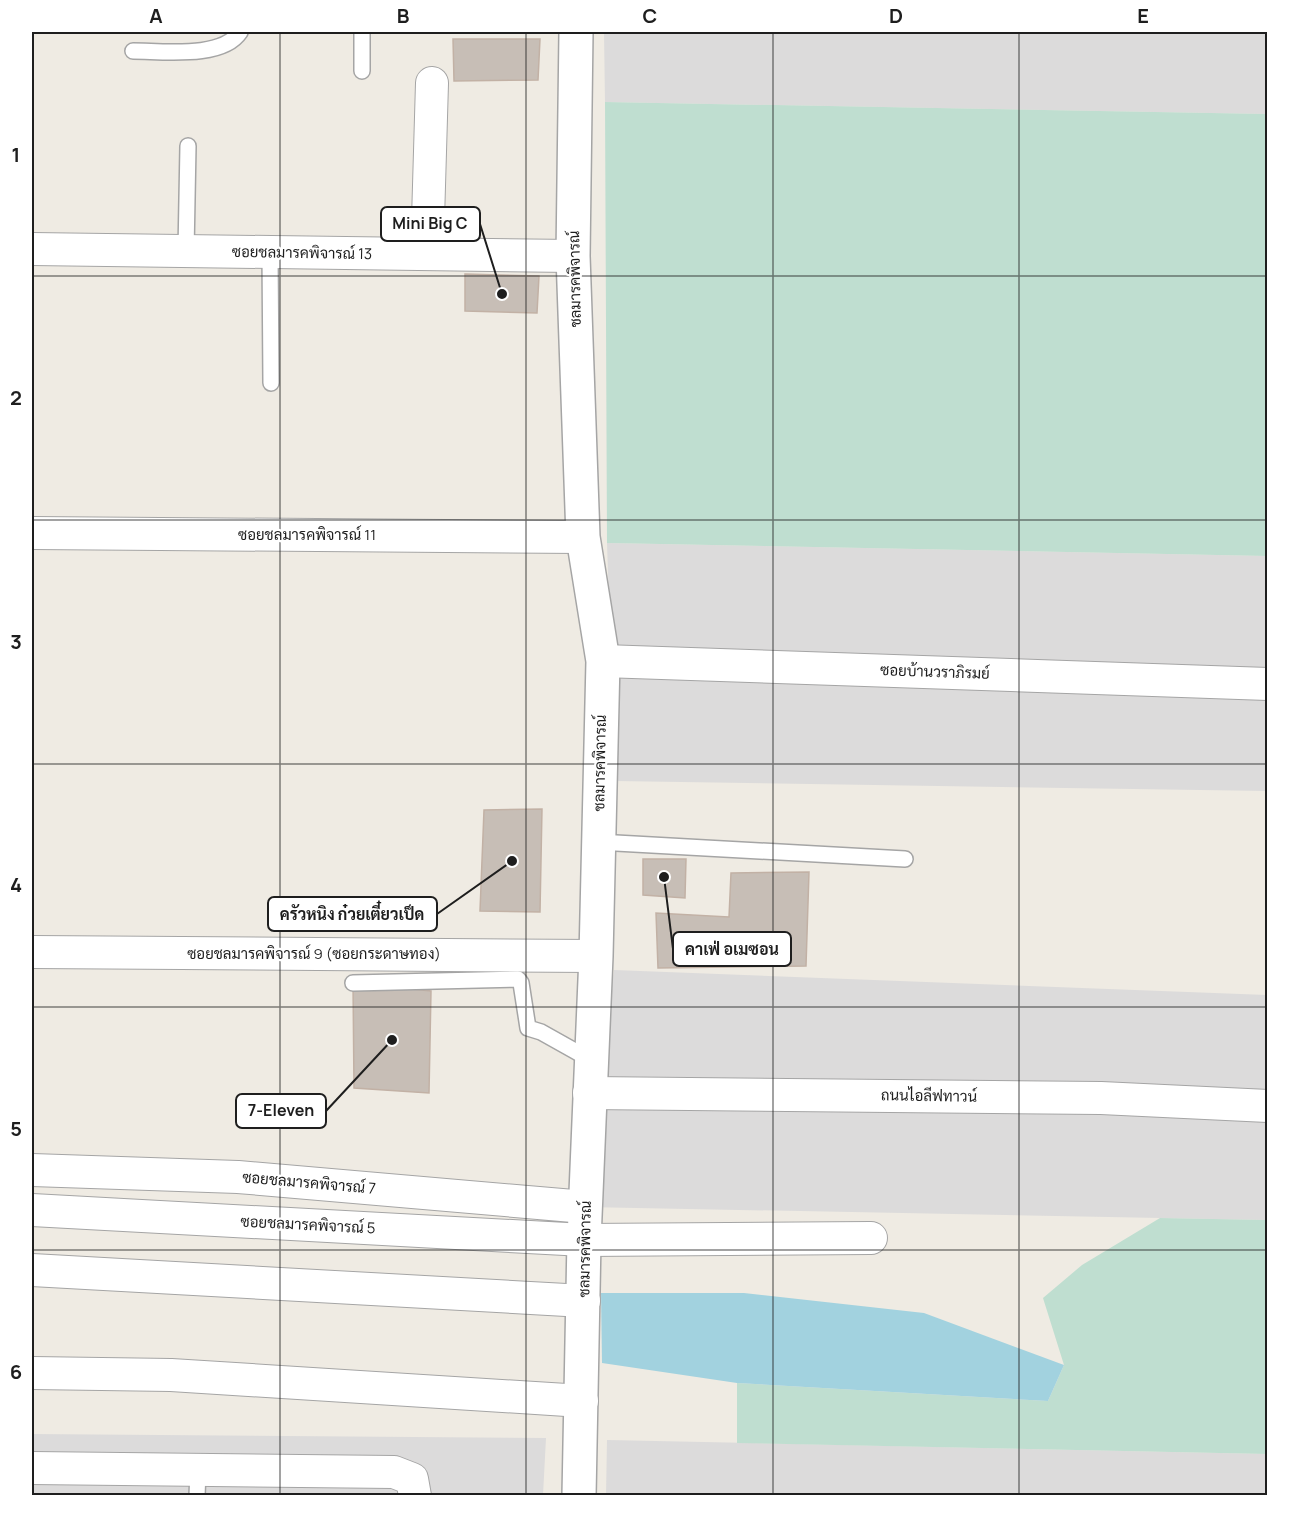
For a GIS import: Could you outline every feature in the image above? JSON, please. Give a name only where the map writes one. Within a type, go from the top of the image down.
[{"type":"street","name":"ชลมารคพิจารณ์","points":[[576,32],[573,256],[583,537],[603,661],[596,956],[584,1240],[579,1496]]},
{"type":"street","points":[[427,254],[432,83]]},
{"type":"street","name":"ซอยชลมารคพิจารณ์ 13","points":[[32,249],[573,256]]},
{"type":"street","name":"ซอยชลมารคพิจารณ์ 11","points":[[32,534],[583,537]]},
{"type":"street","name":"ซอยบ้านวราภิรมย์","points":[[603,661],[1268,684]]},
{"type":"street","name":"ซอยชลมารคพิจารณ์ 9 (ซอยกระดาษทอง)","points":[[32,952],[596,956]]},
{"type":"street","name":"ถนนไอลีฟทาวน์","points":[[589,1093],[1101,1098],[1268,1106]]},
{"type":"street","name":"ซอยชลมารคพิจารณ์ 7","points":[[32,1170],[238,1177],[585,1207]]},
{"type":"street","name":"ซอยชลมารคพิจารณ์ 5","points":[[32,1209],[584,1240],[872,1238]]},
{"type":"street","points":[[32,1270],[584,1301]]},
{"type":"street","points":[[32,1373],[171,1375],[582,1401]]},
{"type":"street","points":[[32,1468],[198,1483],[400,1472],[412,1479],[415,1496]]},
{"type":"lane","points":[[133,51],[209,50],[229,45],[240,32]]},
{"type":"lane","points":[[362,32],[362,71]]},
{"type":"lane","points":[[186,251],[188,146]]},
{"type":"lane","points":[[270,252],[271,383]]},
{"type":"lane","points":[[598,842],[905,859]]},
{"type":"lane","points":[[353,983],[518,979],[521,983],[528,1029],[541,1032],[591,1059]]},
{"type":"shaded area","points":[[604,32],[1267,32],[1267,114],[605,102]]},
{"type":"shaded area","points":[[607,543],[1267,556],[1267,791],[615,781]]},
{"type":"shaded area","points":[[614,970],[1267,995],[1267,1220],[585,1207]]},
{"type":"shaded area","points":[[32,1434],[546,1438],[543,1495],[32,1496]]},
{"type":"shaded area","points":[[607,1440],[1267,1454],[1267,1495],[606,1495]]},
{"type":"green space","points":[[605,102],[1267,114],[1267,556],[607,543]]},
{"type":"green space","points":[[1160,1218],[1267,1220],[1267,1454],[737,1443],[737,1383],[1048,1401],[1064,1365],[1043,1298],[1082,1265]]},
{"type":"water","points":[[601,1293],[744,1293],[924,1313],[1064,1365],[1048,1401],[737,1383],[602,1363]]},
{"type":"building","points":[[453,39],[540,39],[538,80],[454,81]]},
{"type":"building","points":[[465,274],[539,276],[537,313],[465,311]]},
{"type":"building","points":[[542,809],[540,912],[480,911],[484,810]]},
{"type":"building","points":[[643,859],[686,859],[685,898],[643,895]]},
{"type":"building","points":[[809,872],[806,966],[658,968],[656,913],[729,917],[731,873]]},
{"type":"building","points":[[353,983],[431,991],[429,1093],[354,1088]]},
{"type":"place","name":"Mini Big C","points":[[502,294]]},
{"type":"place","name":"ครัวหนิง ก๋วยเตี๋ยวเป็ด","points":[[512,861]]},
{"type":"place","name":"คาเฟ่ อเมซอน","points":[[664,877]]},
{"type":"place","name":"7-Eleven","points":[[392,1040]]}]
